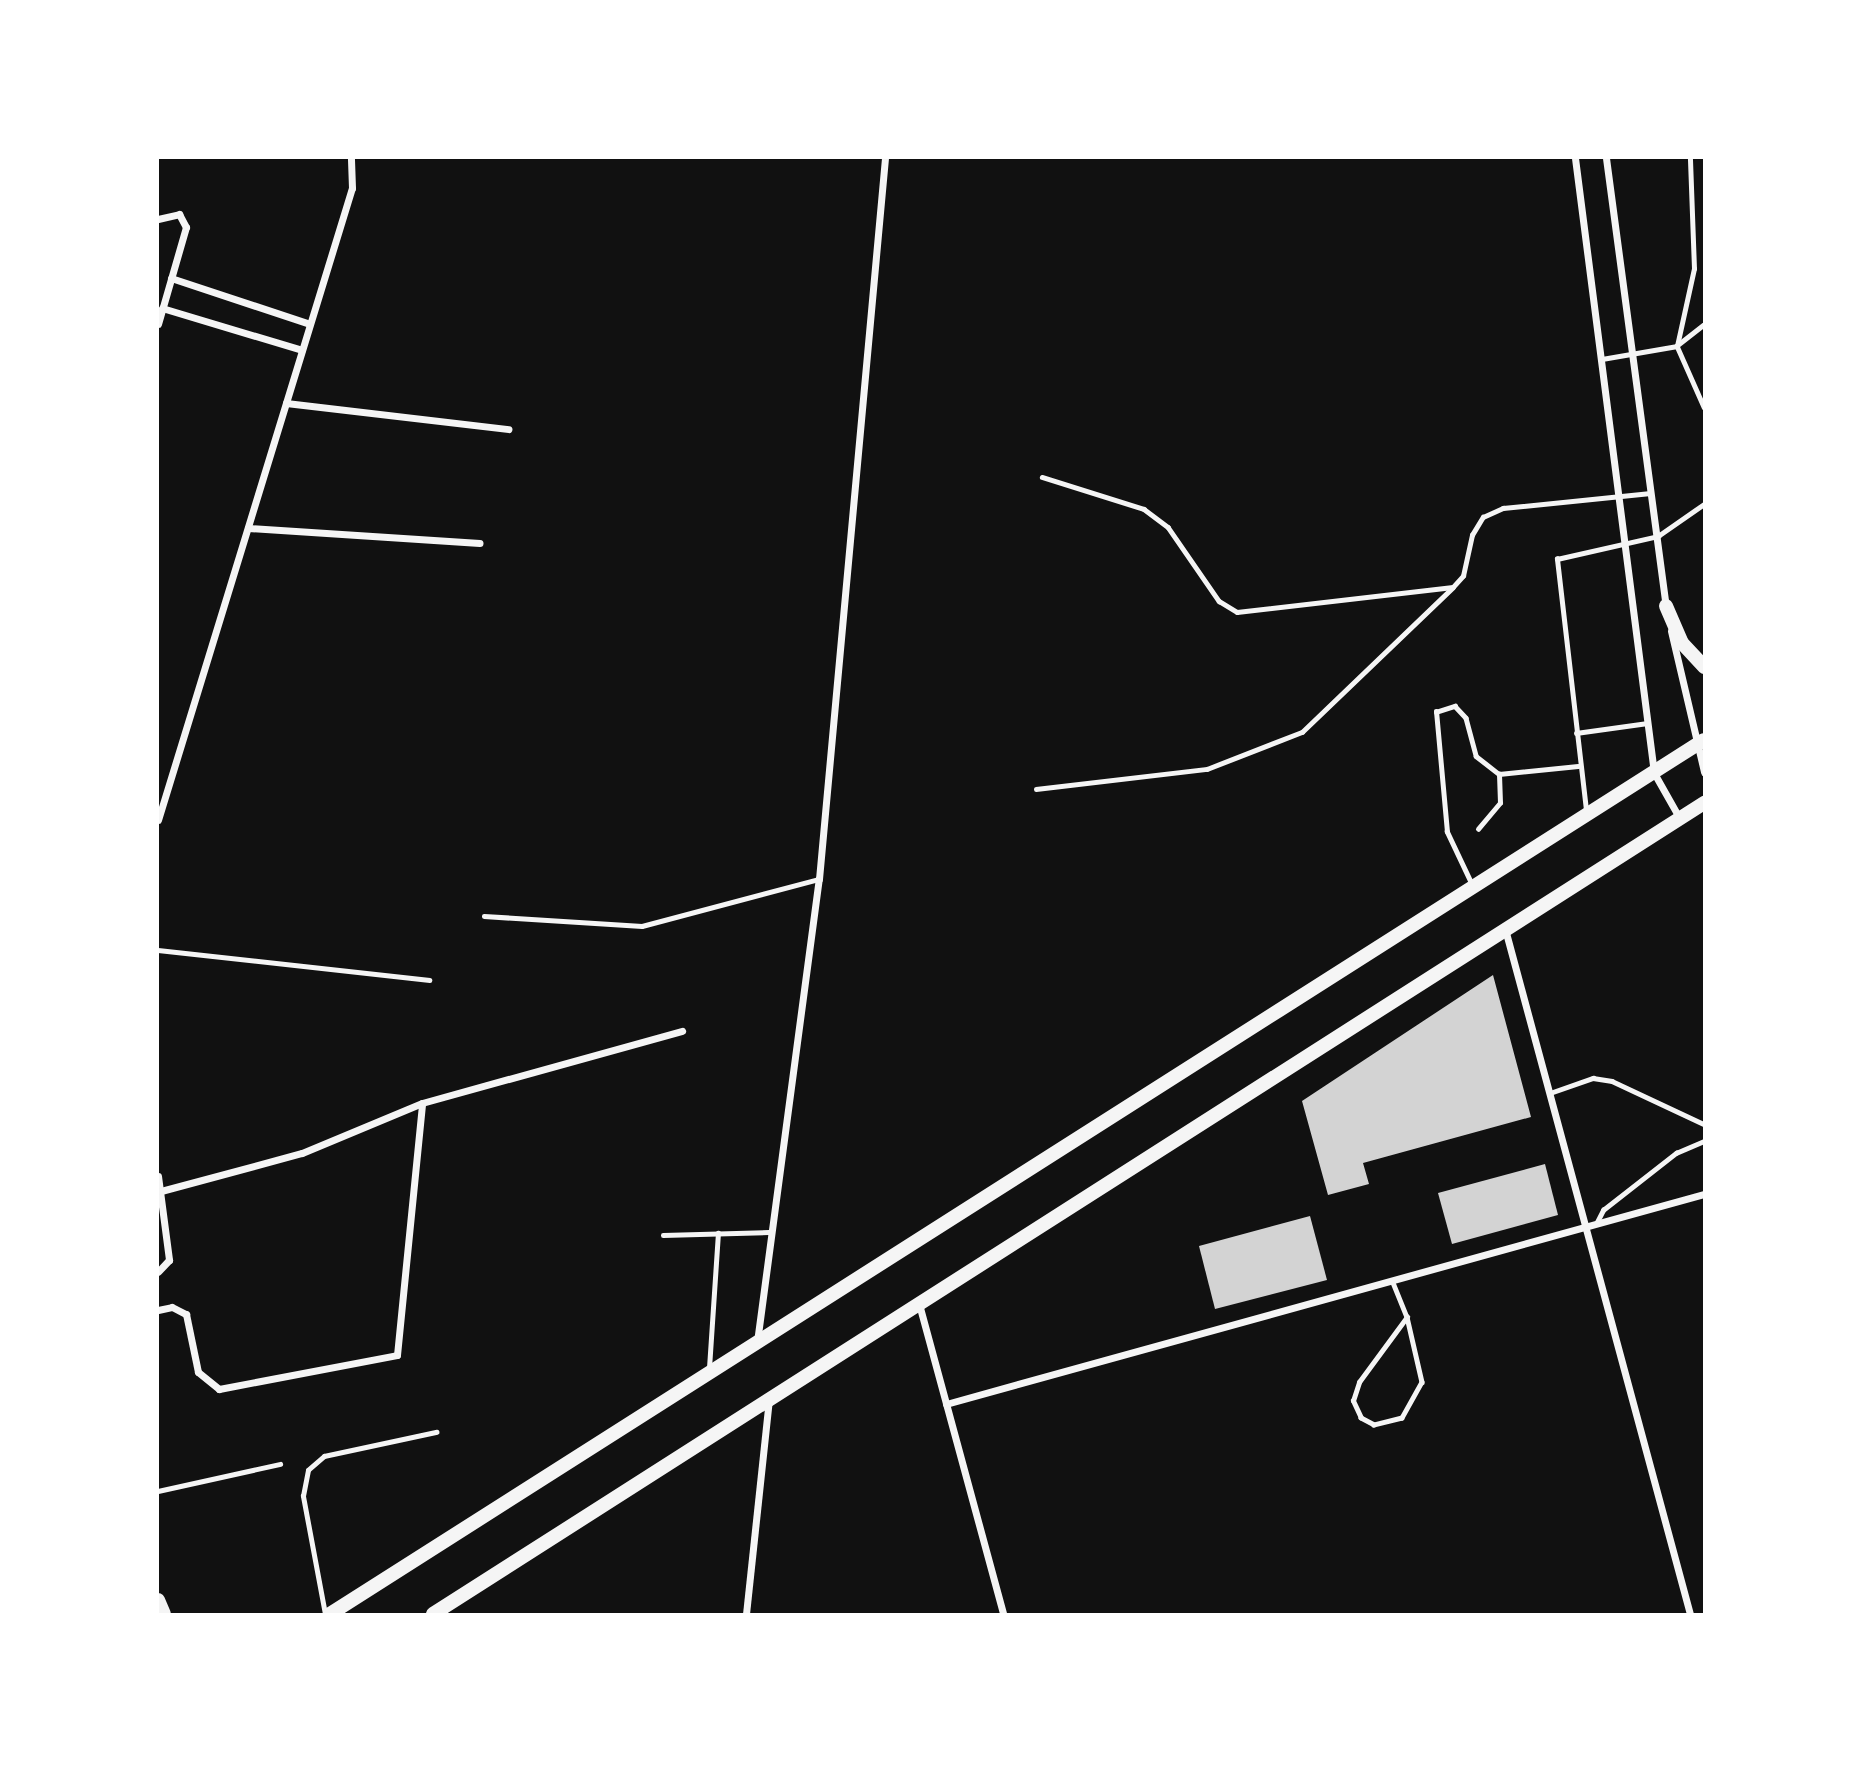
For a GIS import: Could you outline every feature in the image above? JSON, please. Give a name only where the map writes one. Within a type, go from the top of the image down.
[{"type":"main road","points":[[1666,606],[1682,643],[1704,667]]},
{"type":"main road","points":[[328,1615],[1586,811],[1654,773],[1699,743]]},
{"type":"main road","points":[[433,1615],[769,1395],[919,1304],[1704,803]]},
{"type":"main road","points":[[158,1600],[164,1615]]},
{"type":"street","points":[[158,815],[352,188],[351,158]]},
{"type":"street","points":[[757,1342],[768,1232],[820,879],[885,158]]},
{"type":"street","points":[[1575,158],[1654,773],[1680,819]]},
{"type":"street","points":[[1606,158],[1666,606],[1704,772]]},
{"type":"street","points":[[158,219],[179,214],[186,227],[158,324]]},
{"type":"street","points":[[171,278],[310,324]]},
{"type":"street","points":[[162,308],[302,350]]},
{"type":"street","points":[[286,403],[508,429]]},
{"type":"street","points":[[248,528],[480,543]]},
{"type":"street","points":[[1505,929],[1690,1615]]},
{"type":"street","points":[[161,1191],[302,1153],[422,1103],[682,1031]]},
{"type":"street","points":[[158,1310],[181,1308],[198,1373],[212,1388],[397,1355],[422,1103]]},
{"type":"street","points":[[158,1177],[169,1261],[158,1272]]},
{"type":"street","points":[[946,1404],[1704,1194]]},
{"type":"street","points":[[919,1304],[1003,1615]]},
{"type":"street","points":[[746,1615],[769,1395]]},
{"type":"lane","points":[[1690,158],[1693,269],[1677,346],[1704,407]]},
{"type":"lane","points":[[1602,359],[1632,356],[1677,346],[1704,326]]},
{"type":"lane","points":[[1042,477],[1144,509],[1168,527],[1219,601],[1237,612],[1452,587]]},
{"type":"lane","points":[[1036,789],[1208,769],[1302,732],[1463,576],[1483,517],[1503,508],[1651,493]]},
{"type":"lane","points":[[1586,811],[1578,766],[1558,559],[1627,547],[1658,536],[1704,504]]},
{"type":"lane","points":[[1472,885],[1447,832],[1436,712],[1455,706],[1476,756],[1499,775],[1578,766]]},
{"type":"lane","points":[[1576,733],[1647,723]]},
{"type":"lane","points":[[1478,829],[1500,803],[1499,775]]},
{"type":"lane","points":[[485,916],[642,926],[820,879]]},
{"type":"lane","points":[[158,950],[429,980]]},
{"type":"lane","points":[[1550,1093],[1593,1078],[1612,1081],[1704,1124]]},
{"type":"lane","points":[[1596,1224],[1603,1210],[1676,1153],[1704,1141]]},
{"type":"lane","points":[[663,1235],[768,1232]]},
{"type":"lane","points":[[709,1372],[718,1233]]},
{"type":"lane","points":[[1391,1280],[1407,1317],[1422,1382],[1402,1418],[1374,1425],[1361,1418],[1353,1401],[1359,1382],[1407,1317]]},
{"type":"lane","points":[[328,1615],[303,1496],[308,1470],[324,1457],[436,1432]]},
{"type":"lane","points":[[158,1491],[280,1464]]},
{"type":"building","points":[[1493,975],[1531,1117],[1363,1163],[1369,1184],[1328,1195],[1302,1101]]},
{"type":"building","points":[[1545,1164],[1558,1215],[1452,1244],[1438,1193]]},
{"type":"building","points":[[1310,1216],[1327,1280],[1215,1309],[1199,1246]]}]
